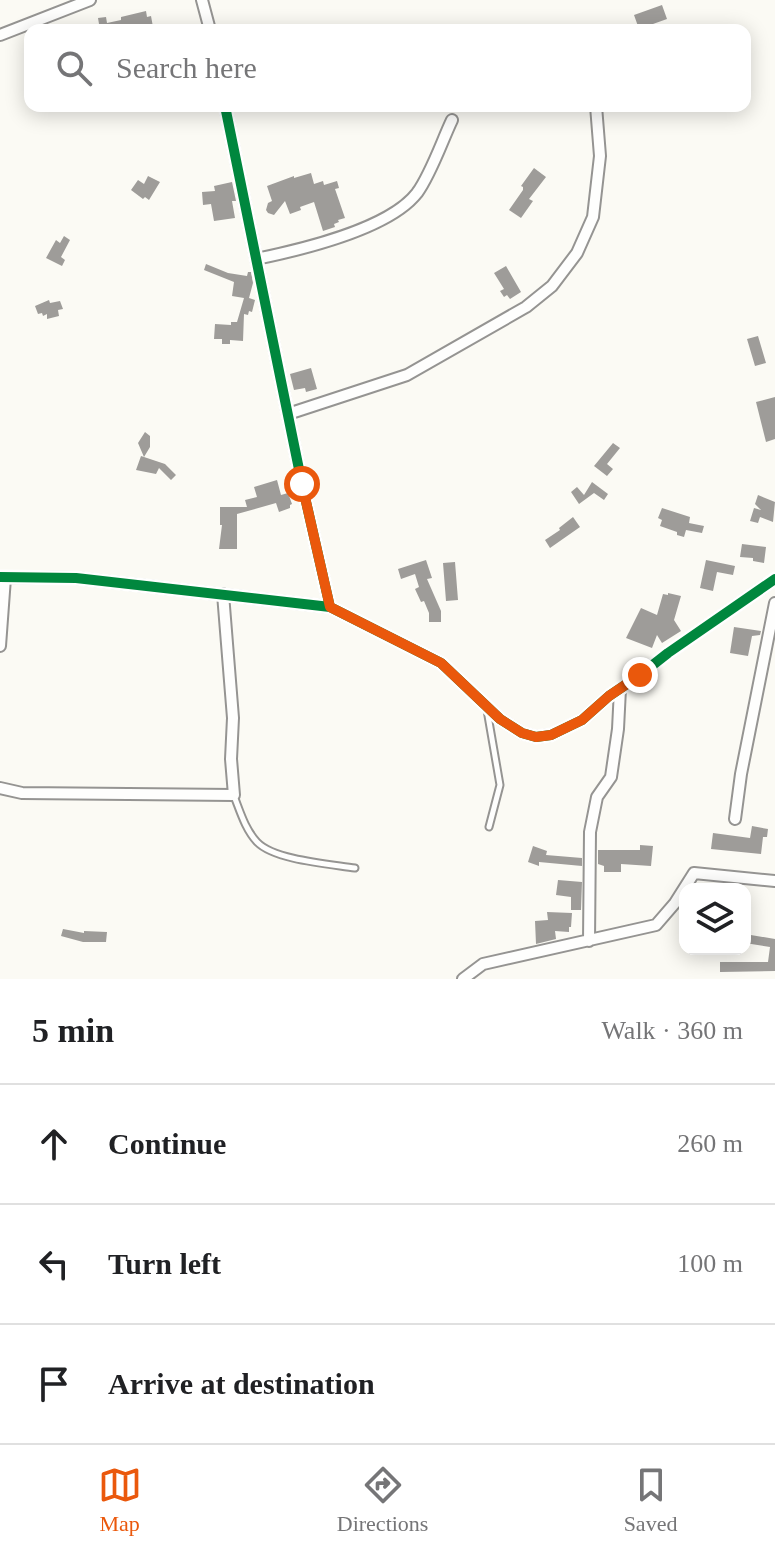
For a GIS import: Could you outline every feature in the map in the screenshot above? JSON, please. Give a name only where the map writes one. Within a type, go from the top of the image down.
[{"type":"street","points":[[28,24],[90,0]]},
{"type":"street","points":[[202,0],[208,24]]},
{"type":"street","points":[[0,35],[24,26]]},
{"type":"street","points":[[226,112],[330,607]]},
{"type":"street","points":[[288,414],[407,375],[526,307],[552,286],[577,253],[593,217],[600,156],[596,112]]},
{"type":"street","points":[[256,259],[307,248],[342,236],[406,204],[418,191],[452,120]]},
{"type":"street","points":[[0,646],[2,578],[76,578],[330,607],[441,663],[500,719],[522,733],[536,737],[551,735],[582,720],[728,610],[775,579]]},
{"type":"street","points":[[0,788],[22,793],[234,795],[231,759],[233,718],[223,594]]},
{"type":"street","points":[[735,819],[775,603]]},
{"type":"street","points":[[589,941],[590,832],[597,797],[611,777],[620,689]]},
{"type":"street","points":[[463,979],[483,964],[656,925],[694,873],[775,881]]},
{"type":"lane","points":[[486,706],[500,785],[489,827]]},
{"type":"lane","points":[[234,795],[249,830],[267,850],[355,868]]},
{"type":"building","points":[[662,5],[667,19],[653,24],[637,24],[634,15]]},
{"type":"building","points":[[146,11],[152,24],[99,24],[98,18],[106,17],[107,23],[121,20],[121,17]]},
{"type":"building","points":[[534,168],[546,177],[529,199],[533,201],[521,218],[509,210]]},
{"type":"building","points":[[311,173],[314,184],[337,181],[339,188],[335,189],[345,218],[338,220],[335,227],[323,231],[314,202],[290,214],[285,201],[274,215],[266,210],[272,201],[267,186]]},
{"type":"building","points":[[148,176],[160,182],[149,200],[131,190],[138,180],[144,184]]},
{"type":"building","points":[[232,182],[236,201],[232,201],[235,218],[214,221],[211,204],[203,205],[202,192],[215,191],[214,186]]},
{"type":"building","points":[[64,236],[70,240],[61,257],[65,260],[62,266],[46,258],[56,240],[60,243]]},
{"type":"building","points":[[206,264],[228,273],[247,276],[251,272],[253,283],[249,298],[255,300],[252,312],[244,314],[243,341],[230,340],[230,344],[222,344],[222,339],[214,339],[215,324],[231,325],[231,322],[237,322],[244,298],[232,296],[234,282],[204,270]]},
{"type":"building","points":[[506,266],[521,292],[510,299],[500,291],[504,289],[494,273]]},
{"type":"building","points":[[49,300],[50,303],[60,301],[63,309],[58,310],[59,316],[47,319],[47,314],[38,314],[35,306]]},
{"type":"building","points":[[758,336],[766,363],[755,366],[747,339]]},
{"type":"building","points":[[311,368],[317,389],[306,392],[305,388],[294,390],[290,374]]},
{"type":"building","points":[[775,397],[775,439],[766,442],[756,402]]},
{"type":"building","points":[[145,432],[150,436],[150,447],[144,457],[138,443]]},
{"type":"building","points":[[613,443],[620,448],[607,464],[613,469],[607,476],[594,466]]},
{"type":"building","points":[[141,456],[165,464],[176,475],[171,480],[159,468],[156,474],[136,470]]},
{"type":"building","points":[[277,480],[281,495],[288,493],[292,504],[290,508],[279,512],[276,503],[237,514],[237,549],[219,549],[222,525],[220,507],[247,507],[245,500],[257,497],[254,487]]},
{"type":"building","points":[[592,482],[608,494],[604,500],[594,493],[579,504],[571,492],[577,487],[584,495]]},
{"type":"building","points":[[758,495],[775,502],[773,522],[760,517],[758,523],[750,521],[754,508],[761,510],[755,504]]},
{"type":"building","points":[[662,508],[690,517],[689,523],[704,526],[702,533],[686,530],[684,537],[660,526],[662,520],[658,518]]},
{"type":"building","points":[[573,517],[580,527],[550,548],[545,540]]},
{"type":"building","points":[[742,544],[766,547],[764,563],[740,557]]},
{"type":"building","points":[[426,560],[432,578],[427,579],[441,611],[441,622],[429,622],[424,601],[421,602],[415,589],[419,587],[415,574],[401,579],[398,569]]},
{"type":"building","points":[[706,560],[735,566],[733,575],[717,572],[713,591],[700,588]]},
{"type":"building","points":[[455,562],[458,600],[446,601],[443,563]]},
{"type":"building","points":[[663,594],[681,596],[674,620],[681,631],[662,643],[657,635],[652,648],[626,638],[641,608],[657,615]]},
{"type":"building","points":[[734,627],[761,631],[760,635],[752,636],[748,656],[730,653]]},
{"type":"building","points":[[752,826],[768,829],[767,837],[763,837],[761,854],[711,849],[713,833],[750,838]]},
{"type":"building","points":[[640,845],[653,846],[651,866],[621,864],[621,872],[604,872],[604,866],[598,864],[598,850],[640,850]]},
{"type":"building","points":[[533,846],[547,851],[546,855],[582,858],[582,866],[539,862],[539,866],[528,862]]},
{"type":"building","points":[[558,880],[582,882],[581,910],[571,910],[571,897],[556,895]]},
{"type":"building","points":[[547,912],[572,913],[571,927],[569,932],[555,931],[556,939],[536,944],[535,921],[548,920]]},
{"type":"building","points":[[63,929],[84,933],[107,932],[106,942],[83,942],[61,936]]},
{"type":"building","points":[[751,935],[775,939],[775,971],[720,972],[720,962],[768,962],[770,947],[751,944]]},
{"type":"cycle path","points":[[226,112],[330,607]]},
{"type":"cycle path","points":[[0,577],[76,578],[330,607],[441,663],[500,719],[522,733],[536,737],[551,735],[582,720],[609,696],[775,579]]},
{"type":"route","points":[[302,484],[330,607],[441,663],[500,719],[522,733],[536,737],[551,735],[582,720],[609,696],[640,675]]}]
